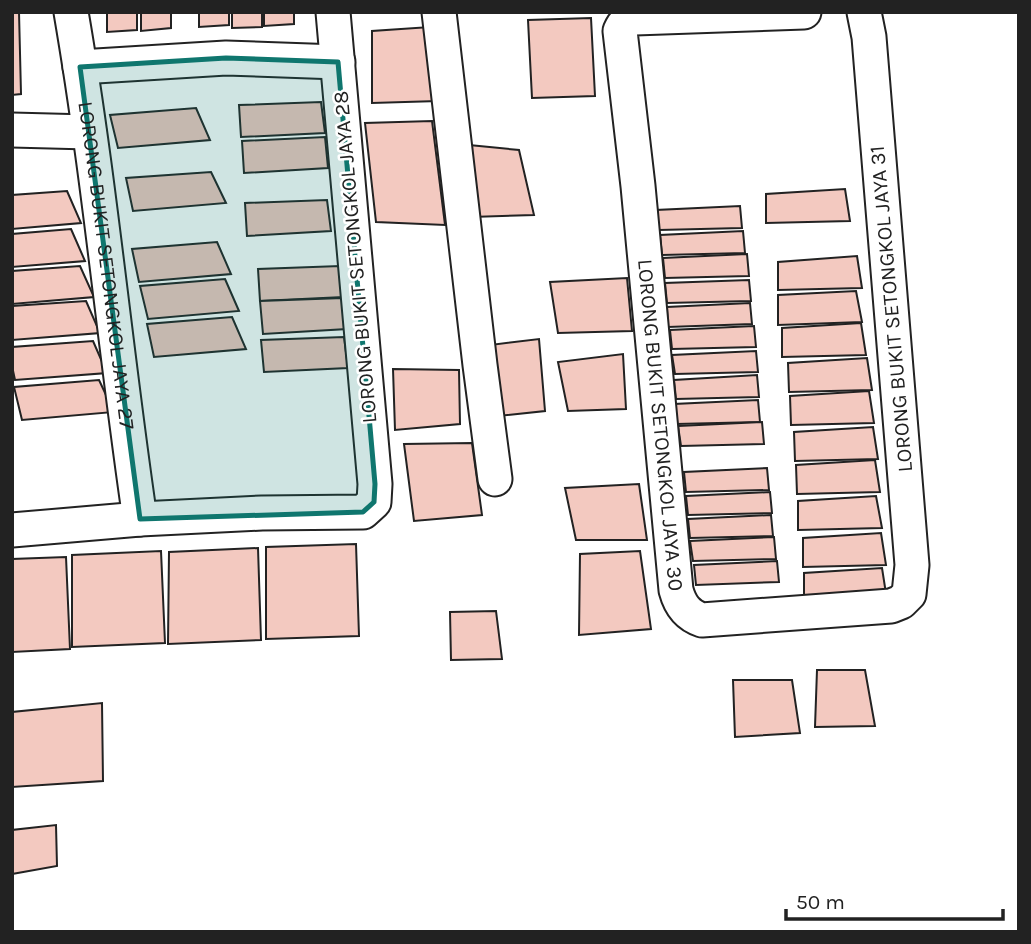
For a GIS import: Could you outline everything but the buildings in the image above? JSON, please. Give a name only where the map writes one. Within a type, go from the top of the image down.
[{"type":"street","name":"LORONG BUKIT SETONGKOL JAYA 27","points":[[71,12],[123,404],[141,519]]},
{"type":"street","name":"LORONG BUKIT SETONGKOL JAYA 28","points":[[141,519],[262,513],[363,512],[374,502],[375,484],[333,12]]},
{"type":"street","points":[[439,12],[495,479]]},
{"type":"street","name":"LORONG BUKIT SETONGKOL JAYA 30","points":[[804,12],[635,18],[626,22],[620,31],[638,186],[676,590],[682,606],[693,617],[702,620],[891,606],[901,602]]},
{"type":"street","name":"LORONG BUKIT SETONGKOL JAYA 31","points":[[864,12],[869,37],[912,565],[909,594],[901,602]]},
{"type":"street","points":[[80,67],[226,58],[338,62]]},
{"type":"street","points":[[12,130],[89,132]]},
{"type":"street","points":[[12,530],[141,519]]},
{"type":"highlighted area","points":[[226,58],[338,62],[375,484],[374,502],[363,512],[140,519],[80,67]]}]
